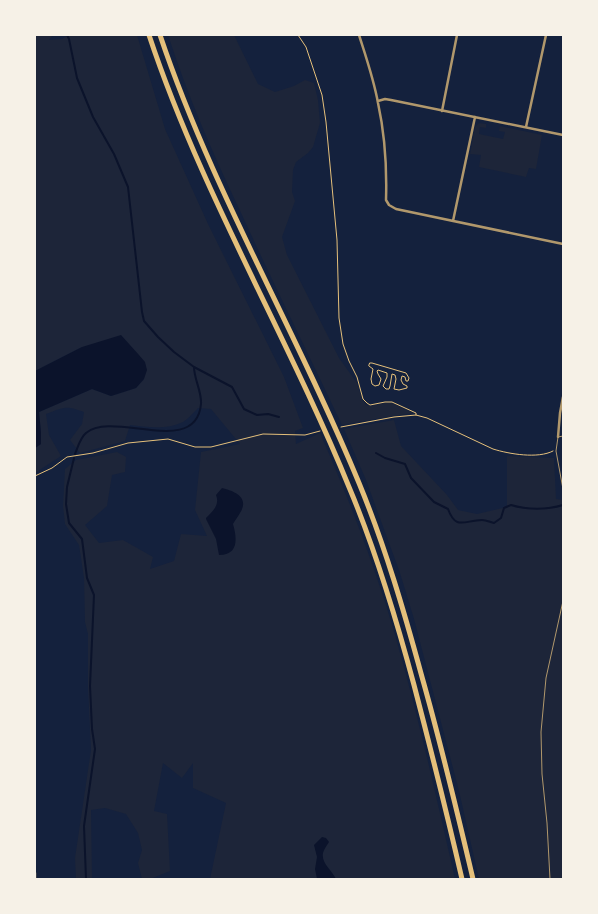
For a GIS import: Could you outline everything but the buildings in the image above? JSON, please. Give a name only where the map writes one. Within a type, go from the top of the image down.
[{"type":"highway","points":[[149,35],[162,72],[202,168],[325,430],[368,534],[400,636],[443,796],[462,879]]},
{"type":"highway","points":[[160,35],[210,164],[337,432],[377,529],[410,632],[453,793],[473,879]]},
{"type":"street","points":[[359,35],[378,101],[386,153],[386,200],[389,205],[396,209],[563,244]]},
{"type":"street","points":[[442,111],[457,35]]},
{"type":"street","points":[[526,127],[546,35]]},
{"type":"street","points":[[378,101],[391,100],[563,135]]},
{"type":"street","points":[[453,221],[475,117]]},
{"type":"street","points":[[558,437],[563,397]]},
{"type":"street","points":[[35,873],[35,879]]},
{"type":"lane","points":[[563,436],[558,437],[556,451],[563,489]]},
{"type":"lane","points":[[550,879],[542,774],[541,732],[545,682],[563,601]]},
{"type":"path","points":[[298,35],[306,47],[322,95],[337,240],[339,318],[348,361],[357,376],[363,399],[367,404],[392,402],[416,413],[416,415]]},
{"type":"path","points":[[370,363],[406,373],[410,378],[408,381],[402,376],[401,380],[407,388],[394,389],[396,379],[395,374],[392,374],[389,389],[386,389],[383,386],[387,373],[378,370],[380,381],[379,385],[375,386],[372,384],[373,369],[369,366],[370,363]]},
{"type":"path","points":[[349,426],[394,417],[416,415],[427,418],[501,452],[545,455],[556,451]]},
{"type":"path","points":[[35,476],[52,468],[67,457],[92,453],[128,443],[168,439],[195,448],[211,447],[263,434],[305,435],[313,432]]},
{"type":"shaded area","points":[[35,35],[53,35],[49,40],[62,39],[69,35],[137,35],[165,129],[208,224],[284,377],[303,428],[295,431],[296,444],[320,433],[359,529],[377,578],[402,659],[455,879],[210,879],[226,803],[193,788],[193,763],[182,778],[163,763],[154,811],[167,814],[170,871],[150,879],[142,879],[138,863],[142,850],[138,833],[126,814],[105,808],[91,810],[92,879],[76,879],[75,858],[91,750],[88,634],[85,622],[84,578],[79,545],[65,524],[63,506],[65,469],[76,460],[117,452],[126,457],[125,472],[112,475],[107,506],[85,525],[99,543],[123,540],[153,557],[150,569],[174,561],[181,534],[207,536],[195,510],[201,452],[240,444],[211,409],[198,408],[185,421],[177,425],[143,427],[130,425],[125,441],[80,453],[70,440],[82,424],[84,412],[73,408],[65,408],[46,414],[49,435],[61,456],[35,473],[35,448],[41,444],[39,412],[92,389],[111,396],[136,388],[144,379],[82,347],[35,371]]},
{"type":"shaded area","points":[[168,35],[234,35],[258,84],[275,92],[305,80],[314,83],[320,123],[313,147],[296,162],[293,170],[292,192],[295,201],[282,237],[287,255],[339,358],[357,383],[366,405],[392,403],[413,413],[342,425],[221,171],[193,104]]},
{"type":"shaded area","points":[[479,123],[486,124],[486,128],[480,127],[479,134],[503,139],[505,132],[499,131],[500,126],[542,135],[536,169],[529,168],[526,177],[479,167],[481,155],[470,154],[475,127]]},
{"type":"shaded area","points":[[121,335],[145,362],[147,370],[144,379],[136,388],[111,396],[92,389],[39,412],[41,444],[35,448],[35,371],[82,347]]},
{"type":"shaded area","points":[[394,420],[401,446],[447,495],[458,510],[477,514],[507,507],[507,456],[554,458],[556,499],[563,500],[563,879],[479,879],[459,791],[414,619],[400,573],[366,480],[344,429]]},
{"type":"shaded area","points":[[222,488],[236,493],[242,499],[243,507],[233,524],[236,540],[233,549],[226,554],[219,555],[216,539],[206,518],[215,508],[217,502],[216,495]]},
{"type":"shaded area","points":[[322,837],[326,838],[329,842],[323,853],[325,863],[336,879],[317,879],[315,869],[317,857],[314,845]]},
{"type":"waterway","points":[[67,35],[77,78],[93,117],[114,154],[128,187],[144,321],[174,352],[194,367],[201,399],[196,420],[185,428],[170,431],[115,426],[98,427],[84,435],[75,454]]},
{"type":"waterway","points":[[194,367],[232,387],[244,409],[257,415],[268,414],[279,417]]},
{"type":"waterway","points":[[376,453],[405,464],[411,478],[434,502],[448,509],[454,520],[458,522],[482,520],[494,523],[501,518],[504,508],[511,505],[537,509],[563,505]]},
{"type":"waterway","points":[[74,458],[67,487],[66,504],[69,523],[82,539],[87,578],[94,595],[90,686],[95,749],[84,826],[86,879]]}]
